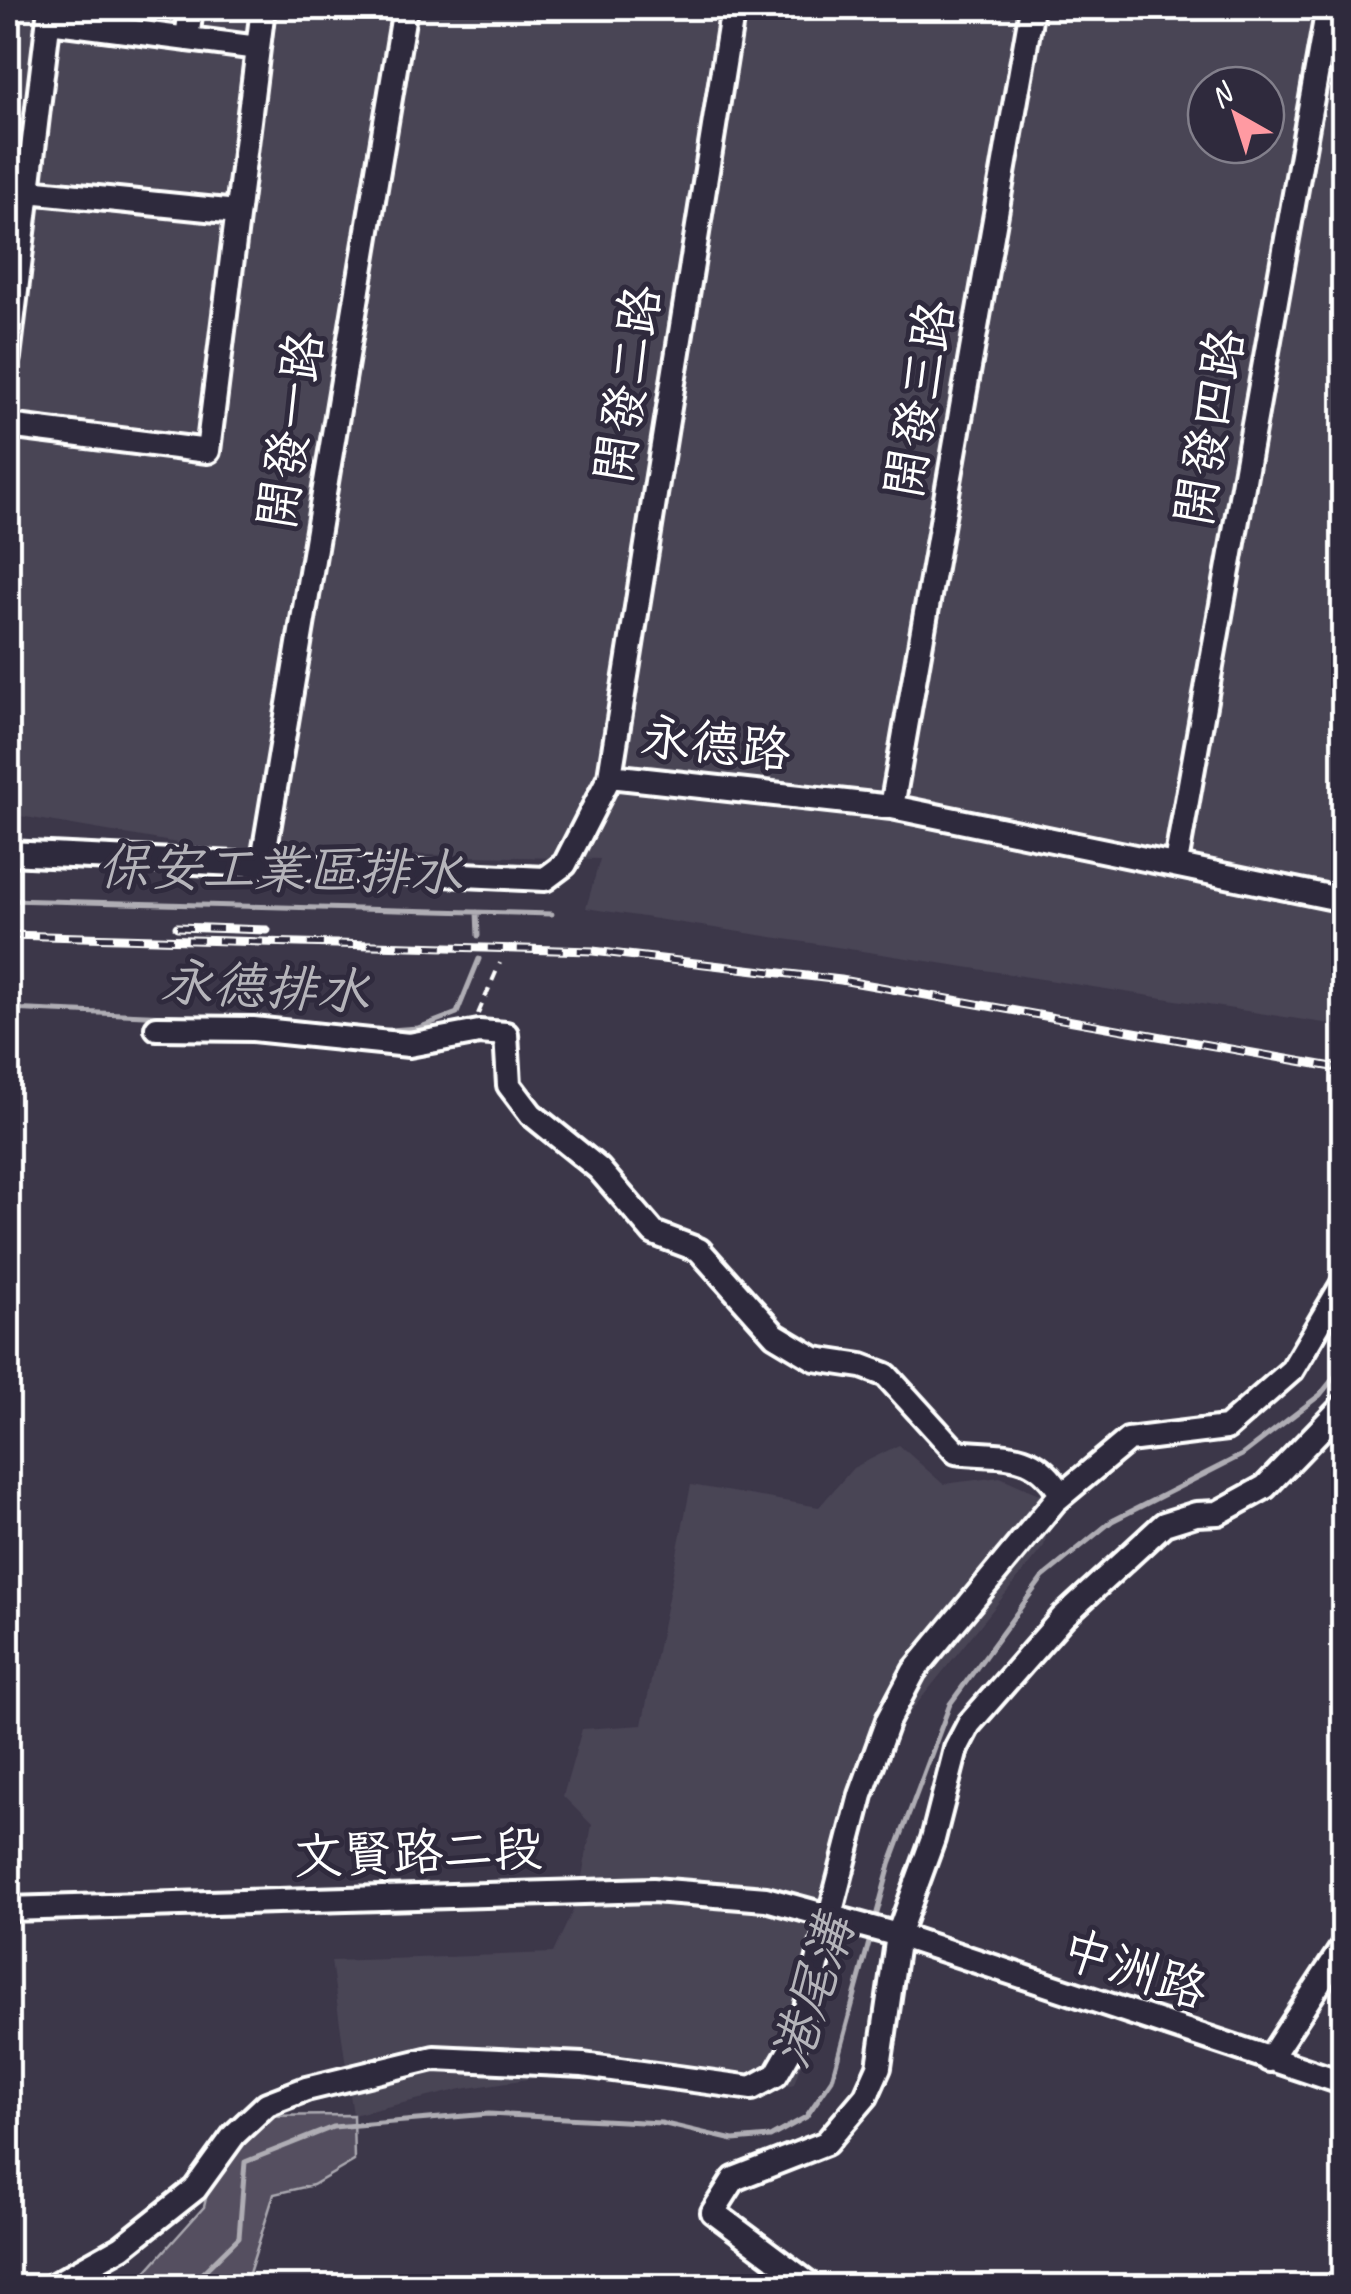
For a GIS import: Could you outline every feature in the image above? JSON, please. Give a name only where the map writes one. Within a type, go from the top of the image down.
[{"type":"street","points":[[187,39],[191,8]]},
{"type":"street","points":[[8,426],[208,451],[262,8]]},
{"type":"street","name":"開發一路","points":[[262,866],[405,8]]},
{"type":"street","name":"開發二路","points":[[610,776],[733,8]]},
{"type":"street","name":"開發三路","points":[[892,807],[1032,8]]},
{"type":"street","name":"開發四路","points":[[1176,863],[1328,8]]},
{"type":"street","points":[[8,356],[17,190],[49,14],[258,48]]},
{"type":"street","points":[[17,190],[238,212]]},
{"type":"street","name":"永德路","points":[[8,853],[545,879],[565,864],[610,776],[892,807],[1344,900]]},
{"type":"street","points":[[157,1028],[253,1029],[409,1045],[465,1034],[506,1034],[509,1086],[531,1114],[599,1169],[654,1233],[699,1250],[775,1336],[814,1359],[862,1366],[886,1375],[956,1452],[1019,1456],[1046,1469],[1062,1495]]},
{"type":"street","points":[[52,2286],[122,2246],[195,2189],[234,2134],[266,2104],[306,2090],[449,2058],[584,2065],[752,2088],[776,2075],[799,2034],[861,1795],[888,1720],[914,1671],[1062,1495],[1128,1440],[1226,1428],[1292,1370],[1344,1282]]},
{"type":"street","points":[[812,2286],[713,2212],[734,2179],[826,2143],[866,2096],[880,2067],[898,1935],[933,1840],[956,1748],[969,1724],[1063,1618],[1164,1524],[1196,1514],[1218,1513],[1265,1487],[1344,1405]]},
{"type":"street","name":"文賢路二段","points":[[8,1909],[653,1890],[766,1899],[898,1935]]},
{"type":"street","name":"中洲路","points":[[898,1935],[1344,2083]]},
{"type":"street","points":[[1269,2060],[1344,1945]]},
{"type":"path","points":[[465,1034],[484,1006],[500,963]]},
{"type":"shaded area","points":[[8,8],[1343,8],[1343,1026],[586,908],[600,859],[218,850],[8,814]]},
{"type":"shaded area","points":[[899,1445],[943,1484],[1000,1477],[1055,1501],[1044,1546],[891,1736],[845,1899],[823,2000],[794,2084],[736,2101],[647,2080],[548,2076],[462,2089],[353,2115],[331,1961],[553,1953],[577,1902],[592,1825],[563,1796],[582,1729],[642,1725],[691,1485],[819,1507],[853,1468]]},
{"type":"shaded area","points":[[353,2115],[354,2161],[313,2185],[274,2194],[245,2286],[133,2286],[204,2207],[221,2134],[247,2116]]},
{"type":"waterway","name":"保安工業區排水","points":[[8,900],[552,914]]},
{"type":"waterway","name":"永德排水","points":[[477,912],[478,936]]},
{"type":"waterway","name":"永德排水","points":[[377,1031],[418,1028],[457,1013],[479,959]]},
{"type":"waterway","name":"永德排水","points":[[8,1009],[191,1017]]},
{"type":"waterway","name":"港尾溝","points":[[875,1920],[890,1865],[950,1704],[1043,1577],[1112,1521],[1242,1455],[1320,1395],[1344,1365]]},
{"type":"waterway","name":"港尾溝","points":[[189,2286],[239,2237],[245,2162],[333,2127],[489,2114],[661,2123],[733,2140],[770,2137],[806,2117],[832,2079],[871,1935]]},
{"type":"railway","points":[[177,927],[267,930]]},
{"type":"railway","points":[[8,935],[593,951],[841,980],[1344,1069]]}]
